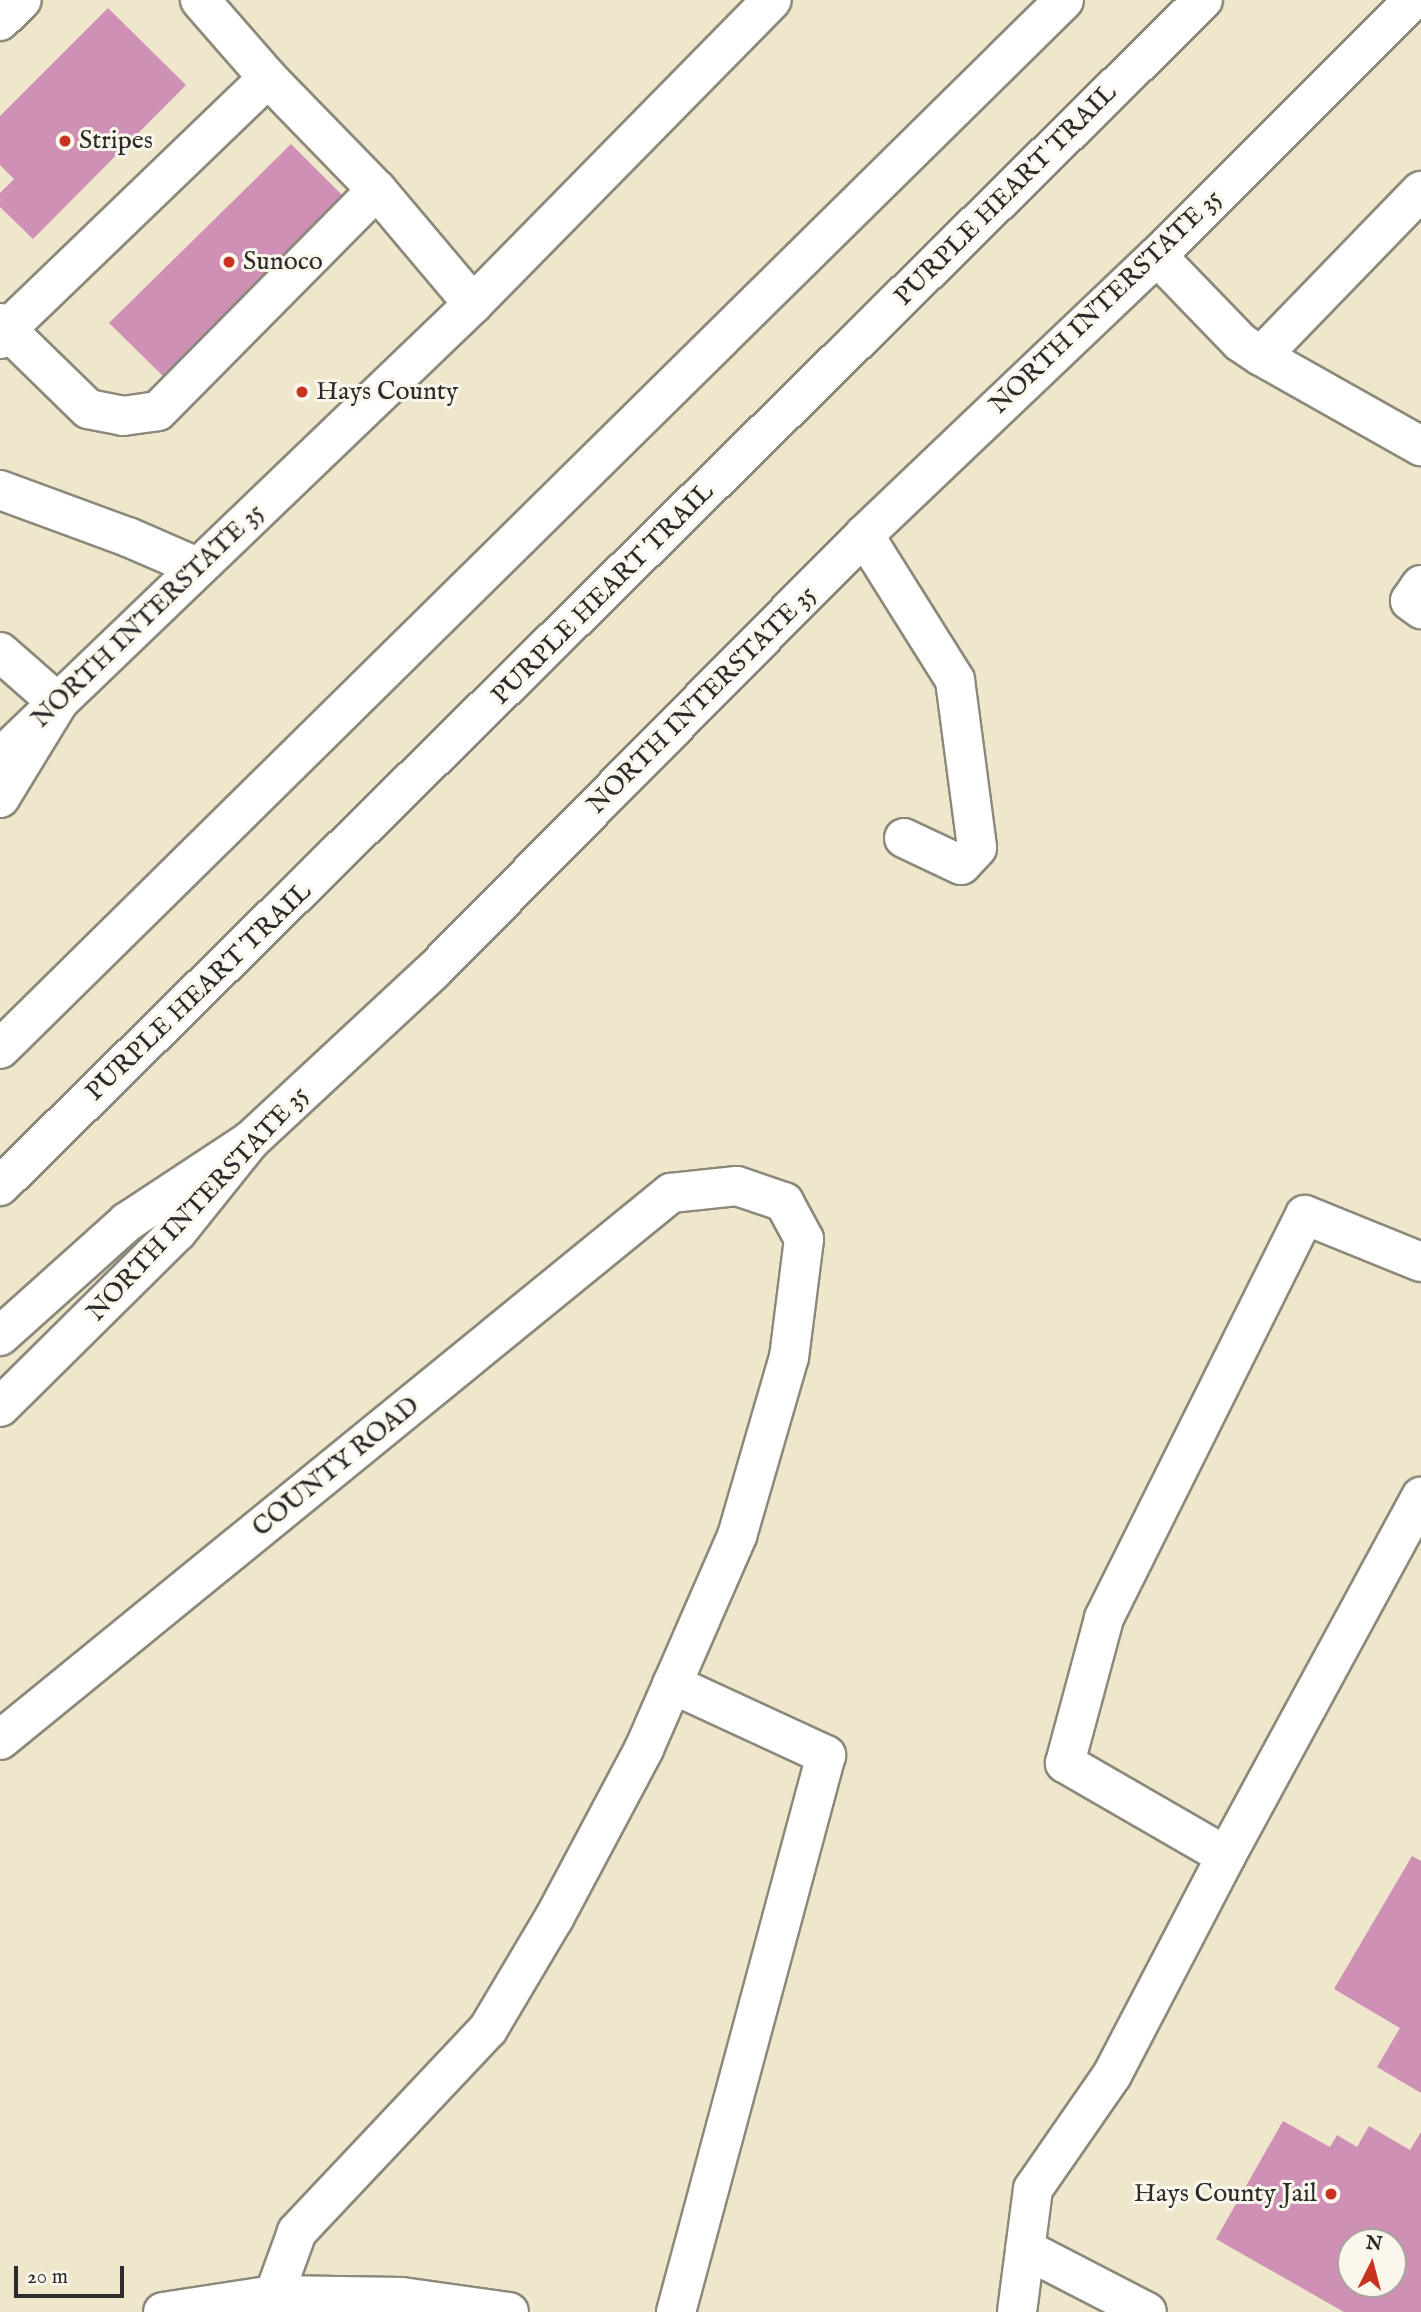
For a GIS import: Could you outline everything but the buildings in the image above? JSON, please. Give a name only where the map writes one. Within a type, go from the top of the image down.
[{"type":"main road","points":[[0,21],[22,0]]},
{"type":"main road","points":[[200,0],[268,78],[377,190],[473,304]]},
{"type":"main road","name":"NORTH INTERSTATE 35","points":[[0,758],[473,304],[772,0]]},
{"type":"main road","points":[[0,1049],[1064,0]]},
{"type":"main road","name":"PURPLE HEART TRAIL","points":[[0,1186],[1203,0]]},
{"type":"main road","name":"NORTH INTERSTATE 35","points":[[0,1407],[177,1233],[250,1141],[433,971],[864,535],[1157,256],[1413,0]]},
{"type":"main road","points":[[268,78],[2,330],[88,409],[123,416],[158,411],[377,190]]},
{"type":"main road","points":[[1261,356],[1421,191]]},
{"type":"main road","points":[[1157,256],[1240,342],[1421,446]]},
{"type":"main road","points":[[0,490],[128,537],[197,567]]},
{"type":"main road","points":[[864,535],[955,680],[976,848],[961,865],[904,838]]},
{"type":"main road","points":[[1421,585],[1410,601],[1421,608]]},
{"type":"main road","points":[[0,652],[58,703],[0,798]]},
{"type":"main road","points":[[0,1336],[127,1222],[250,1141]]},
{"type":"main road","name":"COUNTY ROAD","points":[[0,1741],[671,1193],[737,1186],[784,1202],[804,1238],[789,1357],[737,1536],[672,1685]]},
{"type":"main road","points":[[1226,1856],[1065,1763],[1104,1618],[1305,1215],[1421,1262]]},
{"type":"main road","points":[[1017,2312],[1033,2189],[1112,2075],[1226,1856],[1421,1497]]},
{"type":"main road","points":[[274,2295],[297,2232],[488,2029],[561,1906],[643,1749],[672,1685],[826,1755],[676,2312]]},
{"type":"main road","points":[[1024,2249],[1147,2312]]},
{"type":"main road","points":[[163,2312],[274,2295],[401,2297],[509,2312]]},
{"type":"place","name":"Stripes","points":[[65,141]]},
{"type":"place","name":"Sunoco","points":[[229,262]]},
{"type":"place","name":"Hays County","points":[[302,392]]},
{"type":"place","name":"Hays County Jail","points":[[1331,2194]]}]
